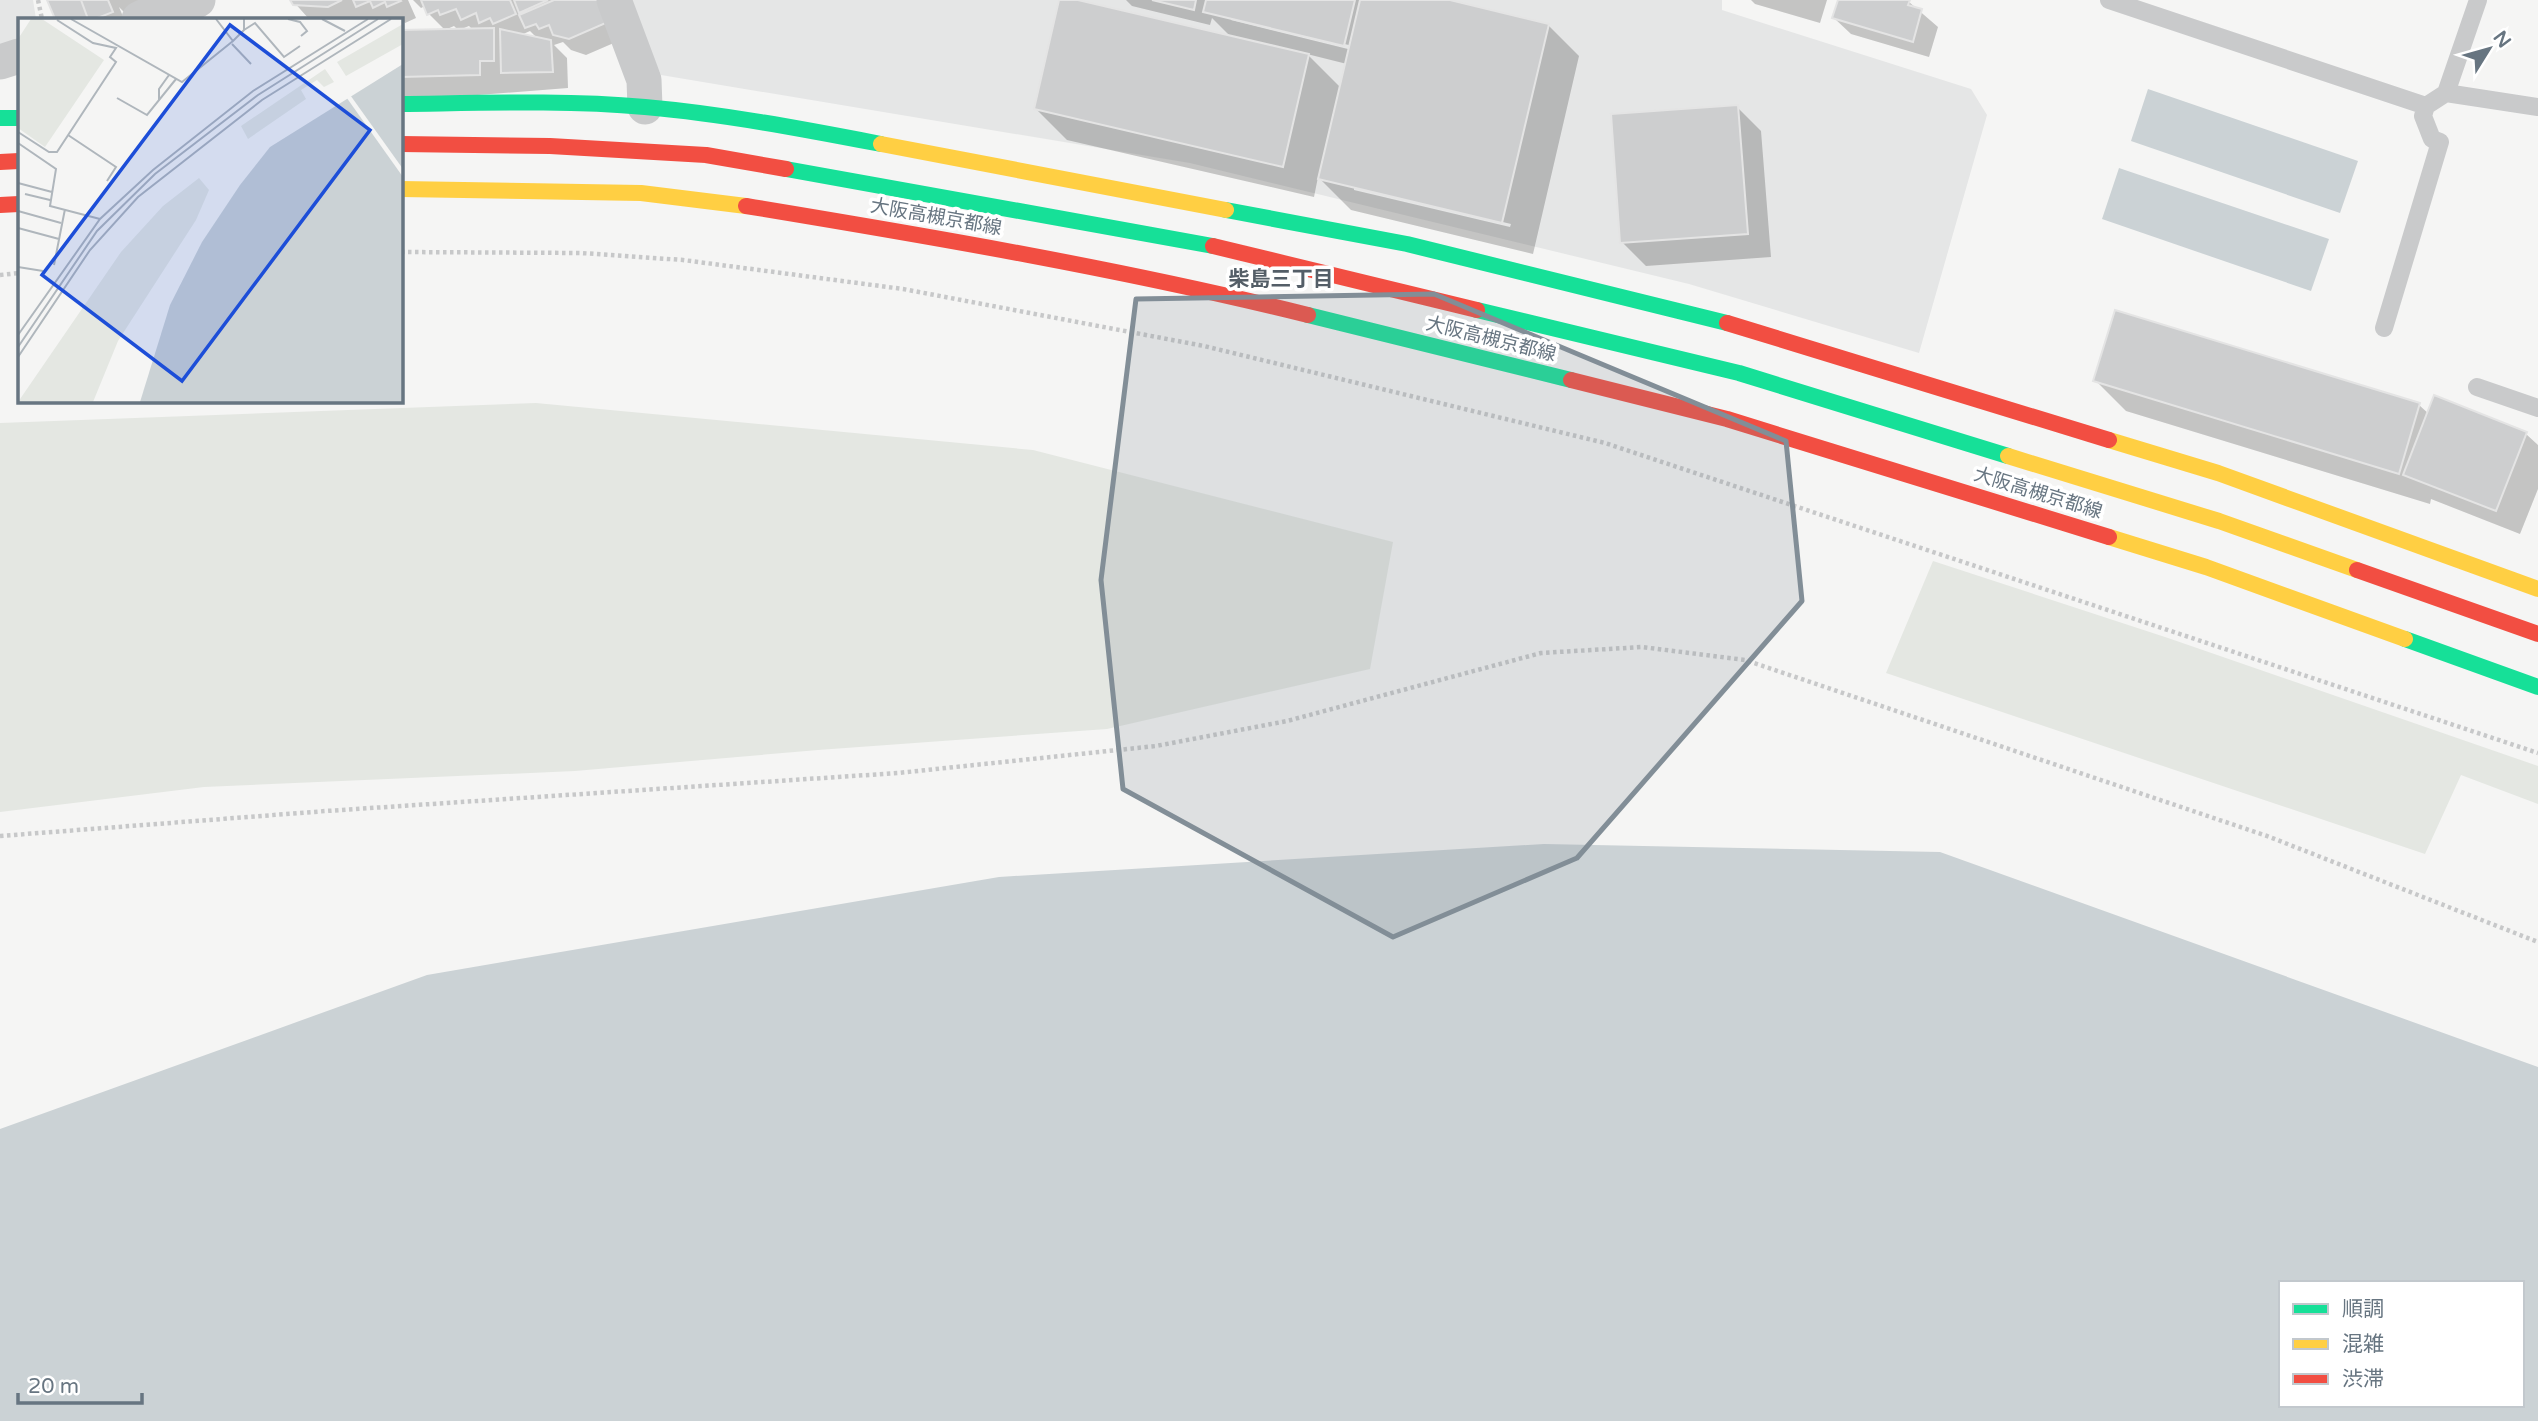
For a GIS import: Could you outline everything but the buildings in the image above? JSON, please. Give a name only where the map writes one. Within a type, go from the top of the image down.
[{"type":"main road","points":[[402,104],[505,103],[645,107],[790,127],[1407,244],[1749,328],[2006,410],[2218,473],[2538,589]]},
{"type":"main road","points":[[0,118],[18,118]]},
{"type":"main road","name":"大阪高槻京都線","points":[[402,144],[550,146],[706,155],[1202,243],[1739,373],[2219,521],[2538,634]]},
{"type":"main road","points":[[0,162],[18,161]]},
{"type":"main road","name":"大阪高槻京都線","points":[[402,189],[640,193],[724,202],[973,244],[1223,294],[1727,419],[2206,567],[2538,687]]},
{"type":"main road","points":[[0,205],[18,204]]},
{"type":"street","points":[[141,18],[149,14],[180,10],[198,0]]},
{"type":"street","points":[[614,0],[644,80],[645,107]]},
{"type":"street","points":[[0,62],[18,56]]},
{"type":"lane","points":[[2109,0],[2426,106]]},
{"type":"lane","points":[[2384,328],[2440,142],[2432,139],[2423,116],[2426,106],[2446,93],[2478,0]]},
{"type":"lane","points":[[2446,93],[2538,107]]},
{"type":"lane","points":[[2477,387],[2538,408]]},
{"type":"path","points":[[38,0],[42,18]]},
{"type":"path","points":[[402,252],[582,253],[683,260],[903,289],[1204,346],[1605,443],[2538,753]]},
{"type":"path","points":[[0,275],[18,274]]},
{"type":"path","points":[[0,836],[340,810],[898,773],[1156,747],[1287,720],[1541,653],[1642,647],[1745,660],[2267,836],[2538,942]]},
{"type":"highlighted area","points":[[1434,294],[1786,441],[1802,601],[1577,858],[1393,937],[1123,789],[1101,580],[1136,299]]},
{"type":"shaded area","points":[[0,0],[33,0],[36,18],[18,18],[18,45],[0,49]]},
{"type":"shaded area","points":[[629,0],[1722,0],[1722,10],[1971,89],[1987,115],[1919,353],[1689,284],[1190,163],[661,75]]},
{"type":"shaded area","points":[[2148,89],[2358,161],[2340,213],[2131,141]]},
{"type":"shaded area","points":[[2119,168],[2329,239],[2311,291],[2102,219]]},
{"type":"shaded area","points":[[536,403],[1033,450],[1393,542],[1370,669],[1107,729],[575,771],[204,787],[0,812],[0,423]]},
{"type":"shaded area","points":[[1933,561],[2168,638],[2538,766],[2538,804],[2461,775],[2425,854],[1886,673]]},
{"type":"shaded area","points":[[1544,844],[1940,852],[2538,1067],[2538,1421],[0,1421],[0,1129],[427,975],[999,877]]},
{"type":"traffic: fast","points":[[402,104],[554,103],[645,107],[734,118],[881,144]]},
{"type":"traffic: fast","points":[[0,118],[18,118]]},
{"type":"traffic: fast","points":[[786,169],[1213,246]]},
{"type":"traffic: fast","points":[[1226,210],[1407,244],[1727,323]]},
{"type":"traffic: fast","points":[[1477,310],[1739,373],[2008,456]]},
{"type":"traffic: fast","points":[[1308,315],[1571,380]]},
{"type":"traffic: fast","points":[[2405,639],[2538,687]]},
{"type":"traffic: slow","points":[[881,144],[1226,210]]},
{"type":"traffic: slow","points":[[402,189],[641,193],[746,206]]},
{"type":"traffic: slow","points":[[2109,440],[2218,473],[2538,589]]},
{"type":"traffic: slow","points":[[2008,456],[2219,521],[2357,570]]},
{"type":"traffic: slow","points":[[2109,537],[2206,567],[2405,639]]},
{"type":"traffic: jam","points":[[402,144],[550,146],[706,155],[786,169]]},
{"type":"traffic: jam","points":[[0,162],[18,161]]},
{"type":"traffic: jam","points":[[0,205],[18,204]]},
{"type":"traffic: jam","points":[[746,206],[1098,268],[1308,315]]},
{"type":"traffic: jam","points":[[1213,246],[1477,310]]},
{"type":"traffic: jam","points":[[1727,323],[2109,440]]},
{"type":"traffic: jam","points":[[1571,380],[1727,419],[2109,537]]},
{"type":"traffic: jam","points":[[2357,570],[2538,634]]},
{"type":"district","name":"柴島三丁目","points":[[1281,279]]}]
